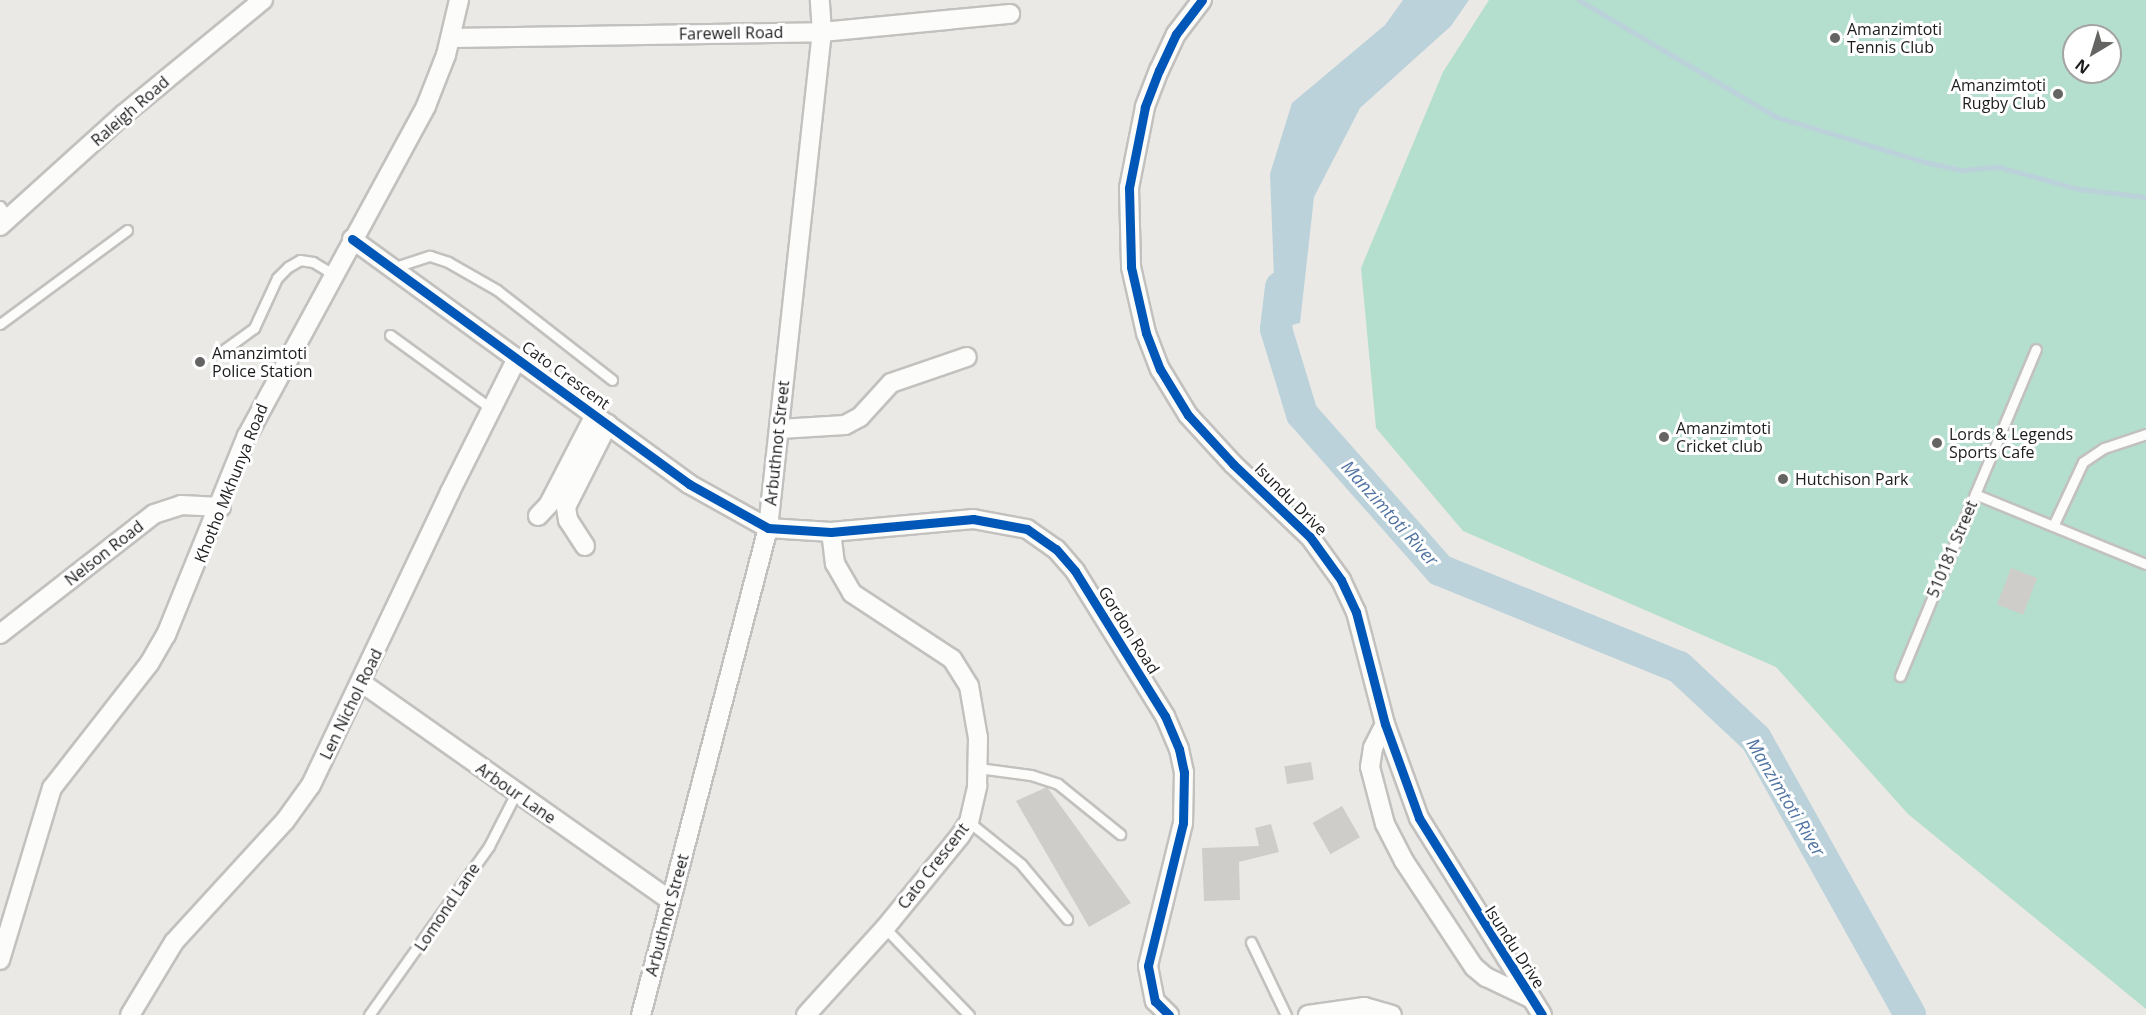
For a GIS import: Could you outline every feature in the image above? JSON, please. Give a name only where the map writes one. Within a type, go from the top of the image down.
[{"type":"street","name":"Raleigh Road","points":[[3,217],[263,0]]},
{"type":"street","name":"Khotho Mkhunya Road","points":[[0,960],[52,788],[149,664],[187,592],[247,436],[426,106],[451,38],[459,0]]},
{"type":"street","name":"Arbuthnot Street","points":[[641,1015],[768,528],[822,32],[820,0]]},
{"type":"street","name":"Isundu Drive","points":[[1202,0],[1176,34],[1159,70],[1145,107],[1136,150],[1128,227],[1131,267],[1146,333],[1160,369],[1188,415],[1233,464],[1310,537],[1341,580],[1366,645],[1385,724],[1419,818],[1528,997],[1542,1015]]},
{"type":"street","name":"Farewell Road","points":[[451,38],[822,32],[1010,14]]},
{"type":"street","name":"Cato Crescent","points":[[352,239],[689,484],[768,528]]},
{"type":"street","points":[[780,429],[845,425],[860,417],[891,383],[967,357]]},
{"type":"street","name":"Len Nichol Road","points":[[130,1015],[174,942],[285,821],[311,786],[518,358]]},
{"type":"street","points":[[538,516],[549,504],[601,419]]},
{"type":"street","points":[[585,546],[568,520],[566,507],[601,419]]},
{"type":"street","name":"Nelson Road","points":[[0,634],[154,514],[181,505],[221,507]]},
{"type":"street","name":"Gordon Road","points":[[768,528],[831,532],[973,519],[999,522],[1027,529],[1044,539],[1075,571],[1165,716],[1184,772],[1183,823],[1148,966],[1155,1000],[1168,1015]]},
{"type":"street","name":"Cato Crescent","points":[[806,1015],[885,928],[969,822],[978,768],[978,738],[969,686],[952,659],[852,593],[835,564],[831,532]]},
{"type":"street","name":"Arbour Lane","points":[[362,683],[671,901]]},
{"type":"street","name":"Isundu Drive","points":[[1385,724],[1370,767],[1382,814],[1404,861],[1474,966],[1486,977],[1528,997]]},
{"type":"street","points":[[1308,1015],[1364,1007],[1392,1015]]},
{"type":"lane","points":[[0,324],[126,230]]},
{"type":"lane","points":[[392,268],[430,256],[448,262],[498,290],[612,380]]},
{"type":"lane","points":[[221,352],[254,327],[277,278],[288,267],[300,260],[313,262],[333,274]]},
{"type":"lane","points":[[390,335],[492,409]]},
{"type":"lane","points":[[1975,494],[2036,350]]},
{"type":"lane","points":[[2053,526],[2083,462],[2104,448],[2146,434]]},
{"type":"lane","name":"510181 Street","points":[[1900,676],[1975,494],[2146,564]]},
{"type":"lane","points":[[978,768],[1031,775],[1058,784],[1120,834]]},
{"type":"lane","name":"Lomond Lane","points":[[369,1015],[489,846],[516,793]]},
{"type":"lane","points":[[969,822],[1021,864],[1067,919]]},
{"type":"lane","points":[[885,928],[969,1015]]},
{"type":"lane","points":[[1251,942],[1286,1015]]},
{"type":"green space","name":"Hutchison Park","points":[[1489,0],[2146,0],[2146,1009],[1908,814],[1776,667],[1463,531],[1376,428],[1361,268],[1443,72]]},
{"type":"water","points":[[1403,0],[1469,0],[1451,26],[1360,108],[1314,197],[1300,323],[1276,329],[1270,174],[1292,103],[1385,25]]},
{"type":"building","points":[[2011,568],[2037,578],[2023,614],[1997,604]]},
{"type":"building","points":[[1311,762],[1314,780],[1287,784],[1284,766]]},
{"type":"building","points":[[1047,787],[1131,903],[1089,927],[1016,801]]},
{"type":"building","points":[[1342,806],[1360,837],[1331,854],[1313,823]]},
{"type":"building","points":[[1271,824],[1279,852],[1239,862],[1240,900],[1204,901],[1202,848],[1259,846],[1255,828]]},
{"type":"waterway","points":[[1579,0],[1774,116],[1924,162],[1962,170],[1999,167],[2079,189],[2146,197]]},
{"type":"waterway","name":"Manzimtoti River","points":[[1281,287],[1276,329],[1302,414],[1440,570],[1679,667],[1756,739],[1910,1015]]},
{"type":"cycle path","points":[[1202,0],[1176,34],[1159,70],[1145,107],[1129,188],[1131,267],[1146,333],[1160,369],[1188,415],[1233,464],[1310,537],[1341,580],[1356,612],[1385,724],[1419,818],[1542,1015]]},
{"type":"cycle path","points":[[352,239],[689,484],[768,528],[831,532],[973,519],[1027,529],[1056,549],[1075,571],[1165,716],[1179,749],[1184,772],[1183,823],[1148,966],[1155,1001],[1169,1015]]},
{"type":"place","name":"Amanzimtoti Tennis Club","points":[[1835,38]]},
{"type":"place","name":"Amanzimtoti Rugby Club","points":[[2058,94]]},
{"type":"place","name":"Amanzimtoti Police Station","points":[[200,362]]},
{"type":"place","name":"Amanzimtoti Cricket club","points":[[1664,437]]},
{"type":"place","name":"Lords & Legends Sports Cafe","points":[[1937,443]]},
{"type":"place","name":"Hutchison Park","points":[[1783,479]]}]
